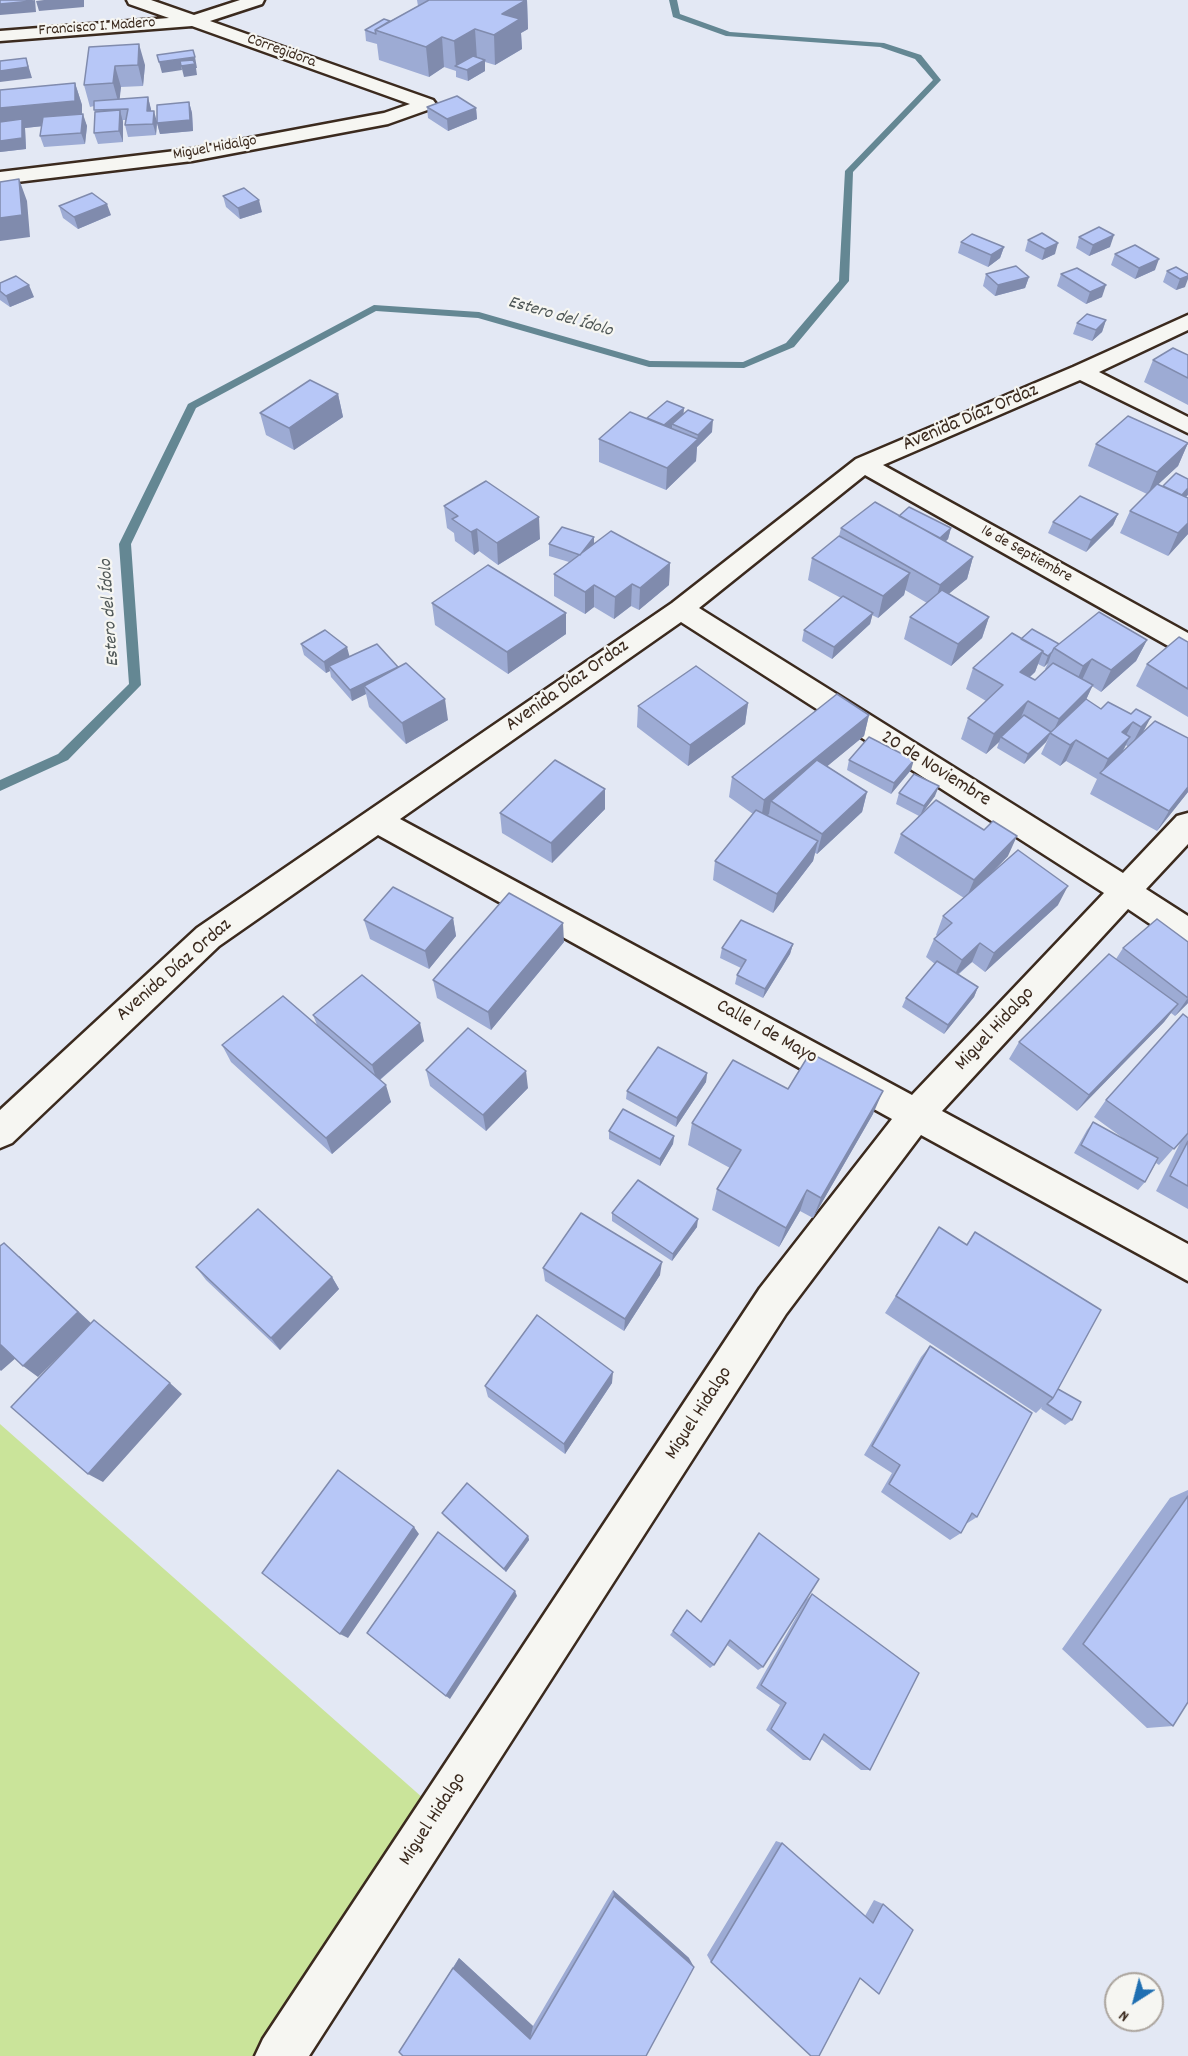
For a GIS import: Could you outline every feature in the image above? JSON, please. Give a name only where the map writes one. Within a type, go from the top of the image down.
[{"type":"street","name":"Corregidora","points":[[135,0],[427,104]]},
{"type":"street","points":[[194,21],[256,0]]},
{"type":"street","name":"Francisco I. Madero","points":[[0,36],[194,21]]},
{"type":"street","name":"Miguel Hidalgo","points":[[0,178],[192,154],[388,118],[427,104]]},
{"type":"street","name":"Avenida Díaz Ordaz","points":[[0,1132],[208,937],[681,609],[864,464],[1081,372],[1188,322]]},
{"type":"street","points":[[1081,372],[1188,426]]},
{"type":"street","name":"16 de Septiembre","points":[[864,464],[1188,645]]},
{"type":"street","name":"20 de Noviembre","points":[[681,609],[1126,891],[1188,933]]},
{"type":"street","name":"Calle 1 de Mayo","points":[[376,820],[1188,1263]]},
{"type":"street","name":"Miguel Hidalgo","points":[[279,2056],[773,1301],[916,1115],[1188,824]]},
{"type":"green space","points":[[0,1424],[441,1814],[283,2056],[0,2056]]},
{"type":"building","points":[[0,0],[32,0],[32,1],[0,4]]},
{"type":"building","points":[[429,0],[526,0],[502,14],[520,19],[494,35],[475,29],[454,41],[442,37],[426,47],[375,30]]},
{"type":"building","points":[[384,19],[390,21],[375,30],[376,34],[365,30]]},
{"type":"building","points":[[139,44],[138,65],[115,66],[113,83],[84,85],[89,47]]},
{"type":"building","points":[[193,50],[195,57],[159,62],[157,55]]},
{"type":"building","points":[[473,56],[485,60],[467,70],[455,66]]},
{"type":"building","points":[[26,58],[28,67],[0,71],[0,61]]},
{"type":"building","points":[[193,60],[195,64],[181,66],[180,61]]},
{"type":"building","points":[[75,83],[75,101],[0,108],[0,90]]},
{"type":"building","points":[[457,96],[476,108],[447,119],[427,107]]},
{"type":"building","points":[[148,97],[147,111],[154,111],[153,124],[125,125],[128,109],[94,110],[94,101]]},
{"type":"building","points":[[189,102],[190,120],[157,123],[157,105]]},
{"type":"building","points":[[120,110],[119,131],[94,133],[95,112]]},
{"type":"building","points":[[83,114],[81,133],[40,136],[43,117]]},
{"type":"building","points":[[22,119],[22,138],[0,141],[0,122]]},
{"type":"building","points":[[19,179],[22,215],[0,218],[0,182]]},
{"type":"building","points":[[244,188],[259,200],[238,208],[223,196]]},
{"type":"building","points":[[92,193],[107,204],[74,217],[59,206]]},
{"type":"building","points":[[1099,227],[1114,235],[1093,245],[1079,237]]},
{"type":"building","points":[[1042,233],[1058,243],[1045,249],[1028,240]]},
{"type":"building","points":[[972,234],[1004,247],[991,255],[961,242]]},
{"type":"building","points":[[1135,245],[1159,259],[1139,268],[1115,254]]},
{"type":"building","points":[[1016,266],[1029,277],[998,285],[986,274]]},
{"type":"building","points":[[1176,267],[1188,276],[1180,279],[1167,271]]},
{"type":"building","points":[[1077,268],[1106,285],[1090,292],[1061,274]]},
{"type":"building","points":[[16,276],[29,285],[6,296],[0,291],[0,283]]},
{"type":"building","points":[[1087,314],[1106,320],[1096,330],[1077,323]]},
{"type":"building","points":[[1173,348],[1188,355],[1188,378],[1153,360]]},
{"type":"building","points":[[310,380],[338,394],[289,428],[260,413]]},
{"type":"building","points":[[667,401],[684,408],[664,425],[647,418]]},
{"type":"building","points":[[688,410],[713,420],[698,435],[672,424]]},
{"type":"building","points":[[630,412],[698,439],[667,468],[599,439]]},
{"type":"building","points":[[1128,416],[1188,443],[1157,472],[1096,444]]},
{"type":"building","points":[[1176,473],[1188,479],[1188,488],[1182,495],[1163,486]]},
{"type":"building","points":[[486,481],[539,517],[497,543],[477,529],[471,532],[452,519],[458,516],[444,506]]},
{"type":"building","points":[[1157,484],[1188,498],[1188,523],[1178,533],[1130,511]]},
{"type":"building","points":[[1080,496],[1118,514],[1091,540],[1053,522]]},
{"type":"building","points":[[875,502],[973,557],[940,585],[841,528]]},
{"type":"building","points":[[909,507],[951,528],[940,538],[899,516]]},
{"type":"building","points":[[562,527],[594,537],[580,555],[549,544]]},
{"type":"building","points":[[611,531],[670,563],[640,588],[632,584],[615,597],[594,585],[585,592],[554,574]]},
{"type":"building","points":[[839,536],[910,573],[883,596],[812,558]]},
{"type":"building","points":[[488,565],[566,613],[507,652],[432,603]]},
{"type":"building","points":[[942,590],[989,617],[958,644],[910,617]]},
{"type":"building","points":[[843,596],[873,613],[834,647],[804,630]]},
{"type":"building","points":[[1099,612],[1147,640],[1111,670],[1092,659],[1083,666],[1054,648]]},
{"type":"building","points":[[1032,629],[1059,644],[1048,656],[1021,639]]},
{"type":"building","points":[[325,630],[347,647],[324,662],[301,644]]},
{"type":"building","points":[[1012,633],[1043,651],[1020,672],[1035,680],[1053,663],[1093,685],[1059,719],[1028,701],[994,734],[968,718],[1003,685],[973,668]]},
{"type":"building","points":[[1179,637],[1188,642],[1188,689],[1147,664]]},
{"type":"building","points":[[377,644],[398,667],[350,690],[329,666]]},
{"type":"building","points":[[406,663],[445,699],[402,723],[364,686]]},
{"type":"building","points":[[696,666],[748,703],[690,745],[638,706]]},
{"type":"building","points":[[837,694],[869,715],[764,800],[732,777]]},
{"type":"building","points":[[1086,699],[1101,709],[1108,702],[1131,714],[1136,709],[1151,717],[1141,727],[1133,722],[1122,732],[1130,737],[1108,759],[1076,740],[1070,745],[1050,733]]},
{"type":"building","points":[[1024,715],[1051,732],[1028,754],[1001,737]]},
{"type":"building","points":[[1155,721],[1188,738],[1188,787],[1169,811],[1100,773]]},
{"type":"building","points":[[869,737],[914,760],[894,783],[849,760]]},
{"type":"building","points":[[555,760],[605,789],[551,843],[500,813]]},
{"type":"building","points":[[817,760],[867,792],[822,834],[771,801]]},
{"type":"building","points":[[914,774],[939,786],[924,806],[899,793]]},
{"type":"building","points":[[936,800],[984,830],[993,821],[1017,836],[974,880],[901,834]]},
{"type":"building","points":[[756,810],[818,841],[777,894],[715,861]]},
{"type":"building","points":[[1018,850],[1068,886],[994,953],[980,943],[962,960],[934,939],[952,923],[943,916]]},
{"type":"building","points":[[393,887],[453,918],[425,951],[364,920]]},
{"type":"building","points":[[509,893],[563,923],[488,1012],[433,980]]},
{"type":"building","points":[[1157,919],[1188,942],[1188,998],[1123,948]]},
{"type":"building","points":[[741,920],[793,944],[765,989],[737,975],[746,960],[722,948]]},
{"type":"building","points":[[1109,954],[1178,1004],[1089,1095],[1019,1042]]},
{"type":"building","points":[[937,961],[978,987],[948,1025],[906,998]]},
{"type":"building","points":[[362,975],[420,1023],[372,1065],[313,1015]]},
{"type":"building","points":[[283,996],[386,1085],[326,1138],[222,1045]]},
{"type":"building","points":[[1183,1014],[1188,1018],[1188,1133],[1174,1149],[1106,1100]]},
{"type":"building","points":[[468,1028],[526,1071],[483,1115],[426,1070]]},
{"type":"building","points":[[658,1047],[707,1073],[677,1118],[627,1091]]},
{"type":"building","points":[[810,1053],[883,1091],[821,1198],[807,1190],[786,1228],[717,1189],[741,1150],[692,1123],[733,1060],[788,1089]]},
{"type":"building","points":[[623,1109],[674,1136],[660,1159],[609,1131]]},
{"type":"building","points":[[1093,1122],[1158,1158],[1145,1182],[1081,1145]]},
{"type":"building","points":[[1188,1141],[1188,1186],[1170,1176]]},
{"type":"building","points":[[638,1180],[698,1219],[673,1254],[612,1213]]},
{"type":"building","points":[[258,1209],[332,1277],[271,1338],[196,1267]]},
{"type":"building","points":[[581,1213],[662,1262],[625,1319],[543,1268]]},
{"type":"building","points":[[939,1227],[967,1245],[975,1232],[1101,1310],[1053,1398],[896,1296]]},
{"type":"building","points":[[4,1243],[78,1312],[23,1366],[0,1346],[0,1246]]},
{"type":"building","points":[[537,1315],[613,1372],[564,1444],[485,1386]]},
{"type":"building","points":[[94,1320],[170,1383],[88,1474],[11,1407]]},
{"type":"building","points":[[930,1346],[1032,1413],[977,1517],[972,1513],[961,1533],[889,1484],[900,1465],[872,1446]]},
{"type":"building","points":[[1058,1389],[1081,1402],[1072,1420],[1047,1404]]},
{"type":"building","points":[[338,1470],[414,1527],[340,1634],[262,1573]]},
{"type":"building","points":[[467,1483],[528,1536],[504,1569],[442,1513]]},
{"type":"building","points":[[1188,1496],[1188,1702],[1173,1726],[1083,1644]]},
{"type":"building","points":[[438,1532],[515,1591],[446,1696],[367,1633]]},
{"type":"building","points":[[759,1533],[819,1579],[763,1667],[730,1640],[714,1665],[673,1631],[687,1610],[701,1622]]},
{"type":"building","points":[[812,1594],[919,1673],[870,1770],[824,1734],[810,1760],[771,1729],[786,1703],[761,1685]]},
{"type":"building","points":[[782,1843],[873,1923],[883,1904],[913,1930],[879,1994],[860,1978],[819,2056],[811,2056],[711,1962]]},
{"type":"building","points":[[614,1896],[694,1967],[646,2056],[403,2056],[399,2052],[453,1968],[530,2039]]},
{"type":"waterway","name":"Estero del Ídolo","points":[[0,786],[63,757],[135,685],[125,544],[192,406],[374,308],[479,315],[649,364],[744,365],[790,345],[844,281],[849,171],[937,80],[918,57],[881,45],[729,34],[676,15],[673,0]]}]
